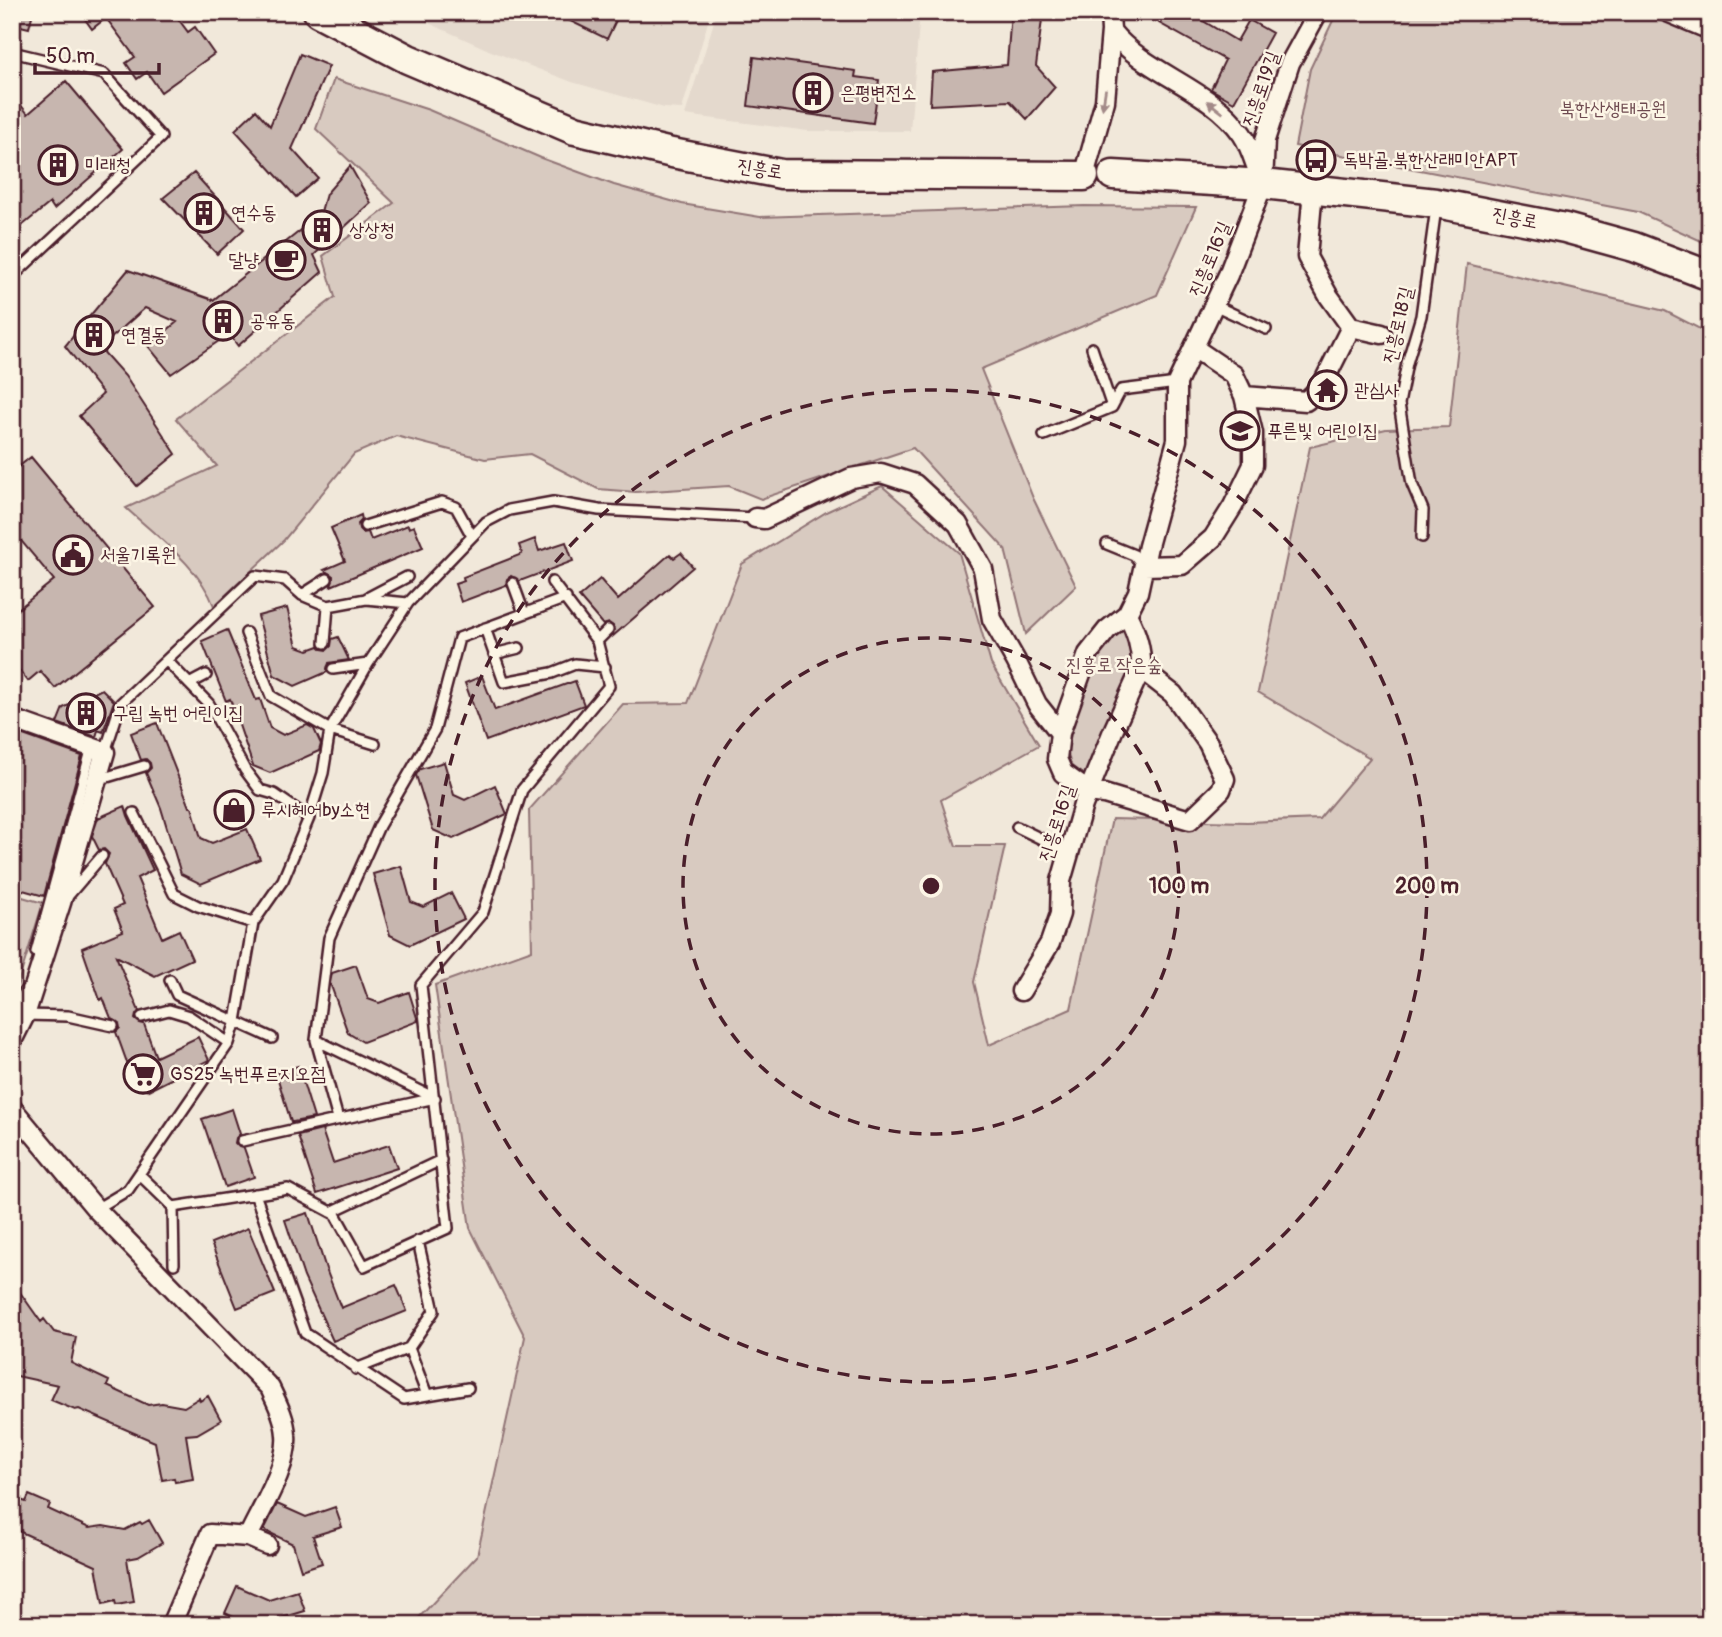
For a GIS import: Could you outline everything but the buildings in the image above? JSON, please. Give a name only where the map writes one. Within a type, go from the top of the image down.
[{"type":"main road","name":"진흥로","points":[[317,12],[408,59],[575,130],[672,153],[781,174],[1084,176]]},
{"type":"main road","name":"진흥로","points":[[1113,175],[1263,184],[1436,203],[1564,229],[1634,247],[1710,276]]},
{"type":"street","name":"진흥로","points":[[1084,176],[1105,101],[1110,12]]},
{"type":"street","name":"진흥로19길","points":[[1263,184],[1265,140],[1290,63],[1318,12]]},
{"type":"street","points":[[1667,12],[1710,30]]},
{"type":"street","points":[[1111,31],[1127,48],[1156,70],[1182,84],[1226,116],[1243,136],[1263,184]]},
{"type":"street","name":"진흥로16길","points":[[1127,614],[1138,592],[1177,440],[1177,383],[1228,275],[1263,184]]},
{"type":"street","points":[[1313,190],[1307,257],[1328,295],[1351,327],[1382,334]]},
{"type":"street","points":[[1244,396],[1307,401],[1321,387],[1351,327]]},
{"type":"street","points":[[1144,566],[1182,565],[1213,538],[1233,506],[1253,465],[1253,433],[1244,396],[1234,375],[1194,348]]},
{"type":"street","points":[[755,518],[764,519],[850,478],[881,473],[915,484],[958,524],[983,569],[992,618],[1037,704],[1060,733]]},
{"type":"street","points":[[1127,614],[1136,632],[1142,654],[1141,669],[1172,694],[1208,743],[1225,779],[1221,790],[1190,820],[1104,794],[1088,792],[1063,773],[1056,759],[1060,733],[1087,654],[1107,630],[1127,614]]},
{"type":"street","name":"진흥로16길","points":[[1021,991],[1050,943],[1060,914],[1061,881],[1068,852],[1088,792],[1141,669]]},
{"type":"street","points":[[12,719],[99,750],[95,781],[61,903],[19,1015],[12,1041]]},
{"type":"street","points":[[12,1108],[96,1209],[270,1388],[282,1416],[286,1436],[285,1457],[248,1537]]},
{"type":"street","points":[[171,1625],[210,1534],[248,1537],[267,1545]]},
{"type":"lane","points":[[12,52],[104,74],[162,137],[12,276]]},
{"type":"lane","name":"진흥로18길","points":[[1422,537],[1423,510],[1412,484],[1399,404],[1407,363],[1421,316],[1436,203]]},
{"type":"lane","points":[[1214,305],[1266,329]]},
{"type":"lane","points":[[1092,348],[1112,407]]},
{"type":"lane","points":[[1044,435],[1112,407],[1121,390],[1177,383]]},
{"type":"lane","points":[[365,526],[442,502],[456,507],[472,536]]},
{"type":"lane","points":[[96,1209],[128,1190],[229,1043],[236,1021],[253,923],[283,880],[309,818],[323,773],[330,730],[368,664],[408,603],[486,522],[509,510],[553,502],[599,510],[755,518]]},
{"type":"lane","points":[[1107,544],[1134,555],[1144,566]]},
{"type":"lane","points":[[113,1026],[68,1016],[19,1015],[99,750],[121,703],[255,576],[285,580],[302,595],[328,606],[366,599],[408,603]]},
{"type":"lane","points":[[366,599],[407,577]]},
{"type":"lane","points":[[302,595],[327,579]]},
{"type":"lane","points":[[173,1207],[288,1189],[335,1214],[364,1266],[448,1228],[421,985],[483,912],[522,790],[608,686],[597,641],[552,582]]},
{"type":"lane","points":[[513,583],[524,613]]},
{"type":"lane","points":[[338,1119],[316,1040],[329,938],[379,826],[435,729],[459,638],[566,598]]},
{"type":"lane","points":[[325,643],[328,606]]},
{"type":"lane","points":[[485,628],[504,682],[552,673],[575,664],[605,667]]},
{"type":"lane","points":[[597,641],[608,630]]},
{"type":"lane","points":[[246,633],[271,696],[330,730],[375,744]]},
{"type":"lane","points":[[494,654],[519,648]]},
{"type":"lane","points":[[167,661],[209,704],[246,770],[260,789],[274,794],[309,818]]},
{"type":"lane","points":[[333,669],[368,664]]},
{"type":"lane","points":[[189,684],[206,675]]},
{"type":"lane","points":[[95,781],[144,766]]},
{"type":"lane","points":[[134,813],[174,894],[198,906],[253,923]]},
{"type":"lane","points":[[1017,827],[1068,852]]},
{"type":"lane","points":[[61,903],[102,856]]},
{"type":"lane","points":[[170,980],[177,995],[272,1038]]},
{"type":"lane","points":[[142,1017],[169,1010],[189,1016],[229,1043]]},
{"type":"lane","points":[[316,1040],[435,1098]]},
{"type":"lane","points":[[242,1141],[435,1098]]},
{"type":"lane","points":[[331,1212],[441,1160]]},
{"type":"lane","points":[[139,1174],[173,1207],[174,1264]]},
{"type":"lane","points":[[255,1194],[305,1333],[404,1399],[468,1388]]},
{"type":"lane","points":[[356,1369],[409,1348],[435,1311],[418,1241]]},
{"type":"lane","points":[[409,1348],[427,1395]]},
{"type":"shaded area","points":[[404,12],[711,12],[682,109],[664,108],[572,82],[491,51]]},
{"type":"shaded area","points":[[717,12],[920,12],[910,131],[808,131],[685,115]]},
{"type":"green space","name":"북한산생태공원","points":[[1337,12],[1643,12],[1710,41],[1710,245],[1638,212],[1295,146],[1310,69]]},
{"type":"green space","points":[[334,79],[429,110],[541,158],[614,185],[682,204],[760,217],[1084,206],[1196,207],[1157,295],[981,369],[1033,498],[1076,586],[1026,634],[1005,549],[913,448],[761,499],[729,486],[636,492],[598,489],[530,454],[485,459],[396,436],[354,454],[284,540],[214,606],[207,591],[188,565],[126,508],[217,466],[176,419],[335,297],[323,256],[394,203],[316,129]]},
{"type":"green space","points":[[1467,264],[1665,311],[1710,334],[1710,1625],[412,1625],[477,1556],[525,1337],[470,1228],[435,985],[532,950],[529,810],[623,704],[688,703],[742,564],[828,511],[882,486],[959,553],[991,664],[1039,745],[941,800],[956,846],[1005,846],[974,982],[989,1045],[1071,1009],[1112,819],[1247,822],[1319,819],[1370,758],[1258,692],[1310,447],[1386,429],[1449,427]]},
{"type":"green space","name":"진흥로 작은숲","points":[[1121,625],[1134,640],[1137,669],[1089,778],[1071,767],[1067,749],[1095,648]]},
{"type":"green space","points":[[12,894],[43,903],[14,996],[12,995]]},
{"type":"place","name":"은평변전소","points":[[813,93]]},
{"type":"place","name":"독박골.북한산래미안APT","points":[[1316,160]]},
{"type":"place","name":"미래청","points":[[58,165]]},
{"type":"place","name":"연수동","points":[[204,213]]},
{"type":"place","name":"상상청","points":[[322,230]]},
{"type":"place","name":"달냥","points":[[286,260]]},
{"type":"place","name":"공유동","points":[[223,321]]},
{"type":"place","name":"연결동","points":[[94,335]]},
{"type":"place","name":"관심사","points":[[1327,390]]},
{"type":"place","name":"푸른빛 어린이집","points":[[1240,431]]},
{"type":"place","name":"서울기록원","points":[[73,555]]},
{"type":"place","name":"구립 녹번 어린이집","points":[[86,713]]},
{"type":"place","name":"루시헤어by소현","points":[[234,810]]},
{"type":"place","name":"GS25 녹번푸르지오점","points":[[143,1074]]}]
